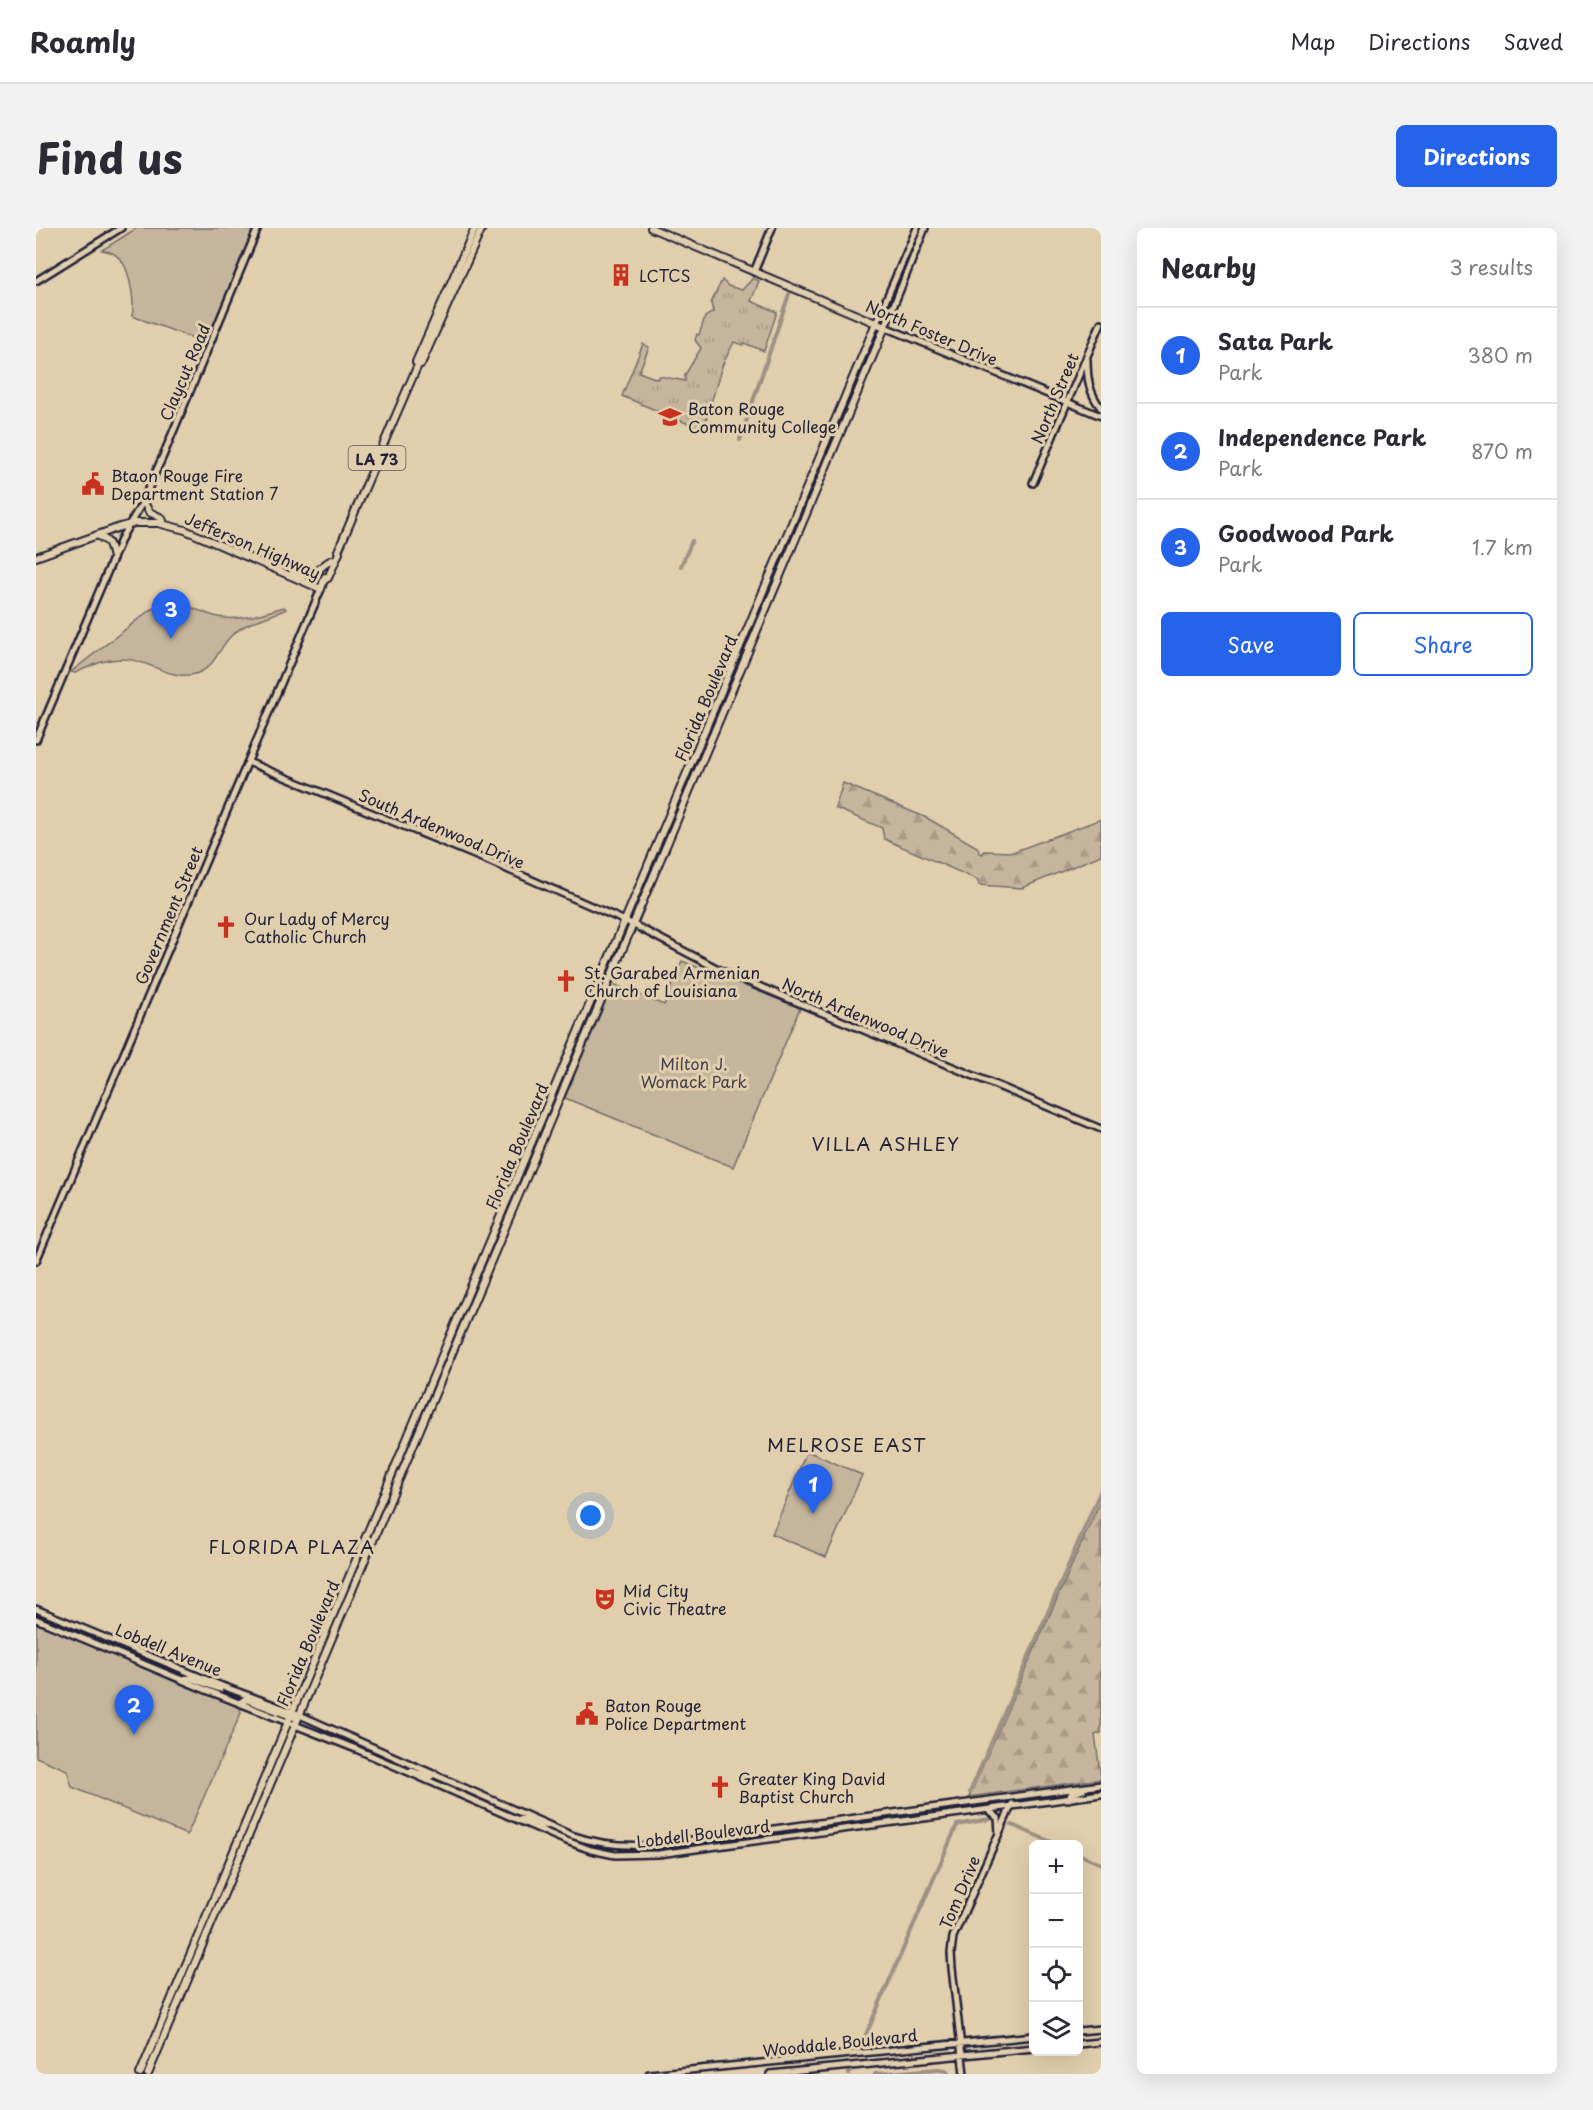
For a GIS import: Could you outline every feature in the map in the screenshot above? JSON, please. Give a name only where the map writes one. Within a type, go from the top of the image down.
[{"type":"main road","points":[[36,281],[121,228]]},
{"type":"main road","name":"Claycut Road","points":[[36,740],[113,558],[143,500],[258,228]]},
{"type":"main road","name":"Government Street","points":[[418,365],[416,362],[475,228]]},
{"type":"main road","name":"Government Street","points":[[36,1261],[326,579],[332,560],[338,551],[418,365],[421,364],[482,228]]},
{"type":"main road","name":"North Foster Drive","points":[[651,228],[1101,416]]},
{"type":"main road","points":[[754,272],[772,228]]},
{"type":"main road","name":"Florida Boulevard","points":[[805,505],[876,323],[917,228]]},
{"type":"main road","name":"Florida Boulevard","points":[[148,2074],[192,1959],[420,1426],[628,922],[805,505],[885,327],[925,228]]},
{"type":"main road","name":"North Street","points":[[1033,483],[1101,323]]},
{"type":"main road","points":[[428,348],[432,334],[430,330]]},
{"type":"main road","points":[[1087,356],[1088,384],[1101,408]]},
{"type":"main road","points":[[143,500],[149,512],[162,518],[164,524]]},
{"type":"main road","name":"Jefferson Highway","points":[[36,557],[129,525],[146,522],[164,524],[185,530],[321,590]]},
{"type":"main road","points":[[97,535],[112,546],[113,558]]},
{"type":"main road","name":"Government Street","points":[[326,579],[338,551]]},
{"type":"main road","points":[[290,575],[293,573],[313,574],[332,560]]},
{"type":"main road","name":"South Ardenwood Drive","points":[[248,762],[491,862],[628,922]]},
{"type":"main road","name":"North Ardenwood Drive","points":[[628,922],[729,974],[1101,1129]]},
{"type":"main road","name":"Florida Boulevard","points":[[336,1618],[422,1404],[559,1087]]},
{"type":"main road","points":[[420,1426],[425,1406],[422,1404]]},
{"type":"main road","name":"Lobdell Avenue","points":[[36,1609],[294,1718]]},
{"type":"main road","name":"Lobdell Avenue","points":[[36,1619],[240,1702]]},
{"type":"main road","points":[[179,1679],[190,1678],[217,1689],[222,1686]]},
{"type":"main road","points":[[240,1702],[246,1699],[254,1701],[294,1718]]},
{"type":"main road","name":"Lobdell Boulevard","points":[[294,1718],[437,1786],[591,1850],[615,1855],[659,1854],[1101,1794]]},
{"type":"main road","name":"Lobdell Boulevard","points":[[294,1718],[435,1774],[571,1835],[602,1844],[634,1846],[664,1844],[1101,1785]]},
{"type":"main road","points":[[407,1772],[413,1771],[429,1777],[435,1774]]},
{"type":"main road","points":[[437,1786],[444,1782],[468,1789]]},
{"type":"main road","points":[[1069,1798],[1071,1794],[1089,1790],[1092,1786]]},
{"type":"main road","name":"Tom Drive","points":[[964,2074],[952,1968],[953,1937],[1012,1806],[1012,1797]]},
{"type":"main road","points":[[988,1810],[998,1818],[999,1834]]},
{"type":"main road","points":[[517,1820],[526,1819],[543,1826],[549,1825]]},
{"type":"main road","points":[[546,1832],[549,1825]]},
{"type":"main road","points":[[752,1832],[753,1841]]},
{"type":"main road","points":[[659,1854],[664,1844]]},
{"type":"main road","name":"Florida Boulevard","points":[[140,2074],[192,1959]]},
{"type":"main road","points":[[157,2052],[163,2020]]},
{"type":"main road","points":[[1083,2031],[1101,2029]]},
{"type":"main road","name":"Wooddale Boulevard","points":[[649,2074],[1029,2036]]},
{"type":"main road","points":[[1083,2044],[1101,2042]]},
{"type":"main road","name":"Wooddale Boulevard","points":[[770,2074],[1029,2048]]},
{"type":"green space","points":[[137,228],[244,228],[254,232],[207,343],[132,316],[132,295],[127,270],[120,259],[102,250]]},
{"type":"green space","points":[[753,278],[759,281],[751,301],[777,312],[764,351],[744,343],[743,345],[734,342],[722,366],[703,430],[622,396],[643,344],[649,347],[639,372],[657,379],[659,376],[685,381],[685,375],[701,348],[695,340],[697,334],[699,335],[705,317],[713,312],[711,303],[722,280],[728,286],[742,290]]},
{"type":"green space","points":[[163,603],[177,603],[226,618],[251,616],[284,607],[286,609],[238,630],[227,640],[207,668],[195,674],[177,675],[142,662],[124,659],[105,661],[75,673],[71,672],[150,610]]},
{"type":"green space","points":[[843,783],[927,818],[977,847],[983,854],[984,851],[1013,852],[1101,819],[1101,855],[1022,888],[979,885],[978,880],[884,839],[882,828],[835,808]]},
{"type":"green space","name":"Milton J. Womack Park","points":[[682,961],[800,1008],[733,1167],[565,1098],[613,984],[664,1005]]},
{"type":"green space","points":[[807,1451],[862,1475],[826,1557],[772,1534]]},
{"type":"green space","points":[[1101,1499],[1101,1733],[1095,1735],[1101,1779],[969,1797]]},
{"type":"green space","points":[[36,1621],[173,1681],[240,1707],[241,1713],[187,1835],[72,1787],[67,1770],[36,1757]]},
{"type":"waterway","points":[[740,440],[789,294]]},
{"type":"waterway","points":[[681,566],[692,541]]},
{"type":"waterway","points":[[970,1792],[1101,1490]]},
{"type":"waterway","points":[[861,2046],[957,1825],[990,1819]]},
{"type":"waterway","points":[[1012,1825],[1047,1840]]},
{"type":"waterway","points":[[1083,1856],[1101,1864]]},
{"type":"waterway","points":[[875,2074],[938,2069],[946,2070],[949,2074]]},
{"type":"waterway","points":[[849,2074],[851,2070]]},
{"type":"place","name":"LCTCS","points":[[621,275]]},
{"type":"place","name":"Baton Rouge Community College","points":[[670,417]]},
{"type":"place","name":"Btaon Rouge Fire Department Station 7","points":[[93,484]]},
{"type":"place","name":"Goodwood Park","points":[[171,639]]},
{"type":"place","name":"Our Lady of Mercy Catholic Church","points":[[226,927]]},
{"type":"place","name":"St. Garabed Armenian Church of Louisiana","points":[[566,981]]},
{"type":"place","name":"Sata Park","points":[[813,1514]]},
{"type":"place","name":"Mid City Civic Theatre","points":[[605,1599]]},
{"type":"place","name":"Baton Rouge Police Department","points":[[587,1714]]},
{"type":"place","name":"Independence Park","points":[[134,1735]]},
{"type":"place","name":"Greater King David Baptist Church","points":[[720,1787]]},
{"type":"district","name":"VILLA ASHLEY","points":[[886,1143]]},
{"type":"district","name":"MELROSE EAST","points":[[847,1444]]},
{"type":"district","name":"FLORIDA PLAZA","points":[[292,1546]]}]
